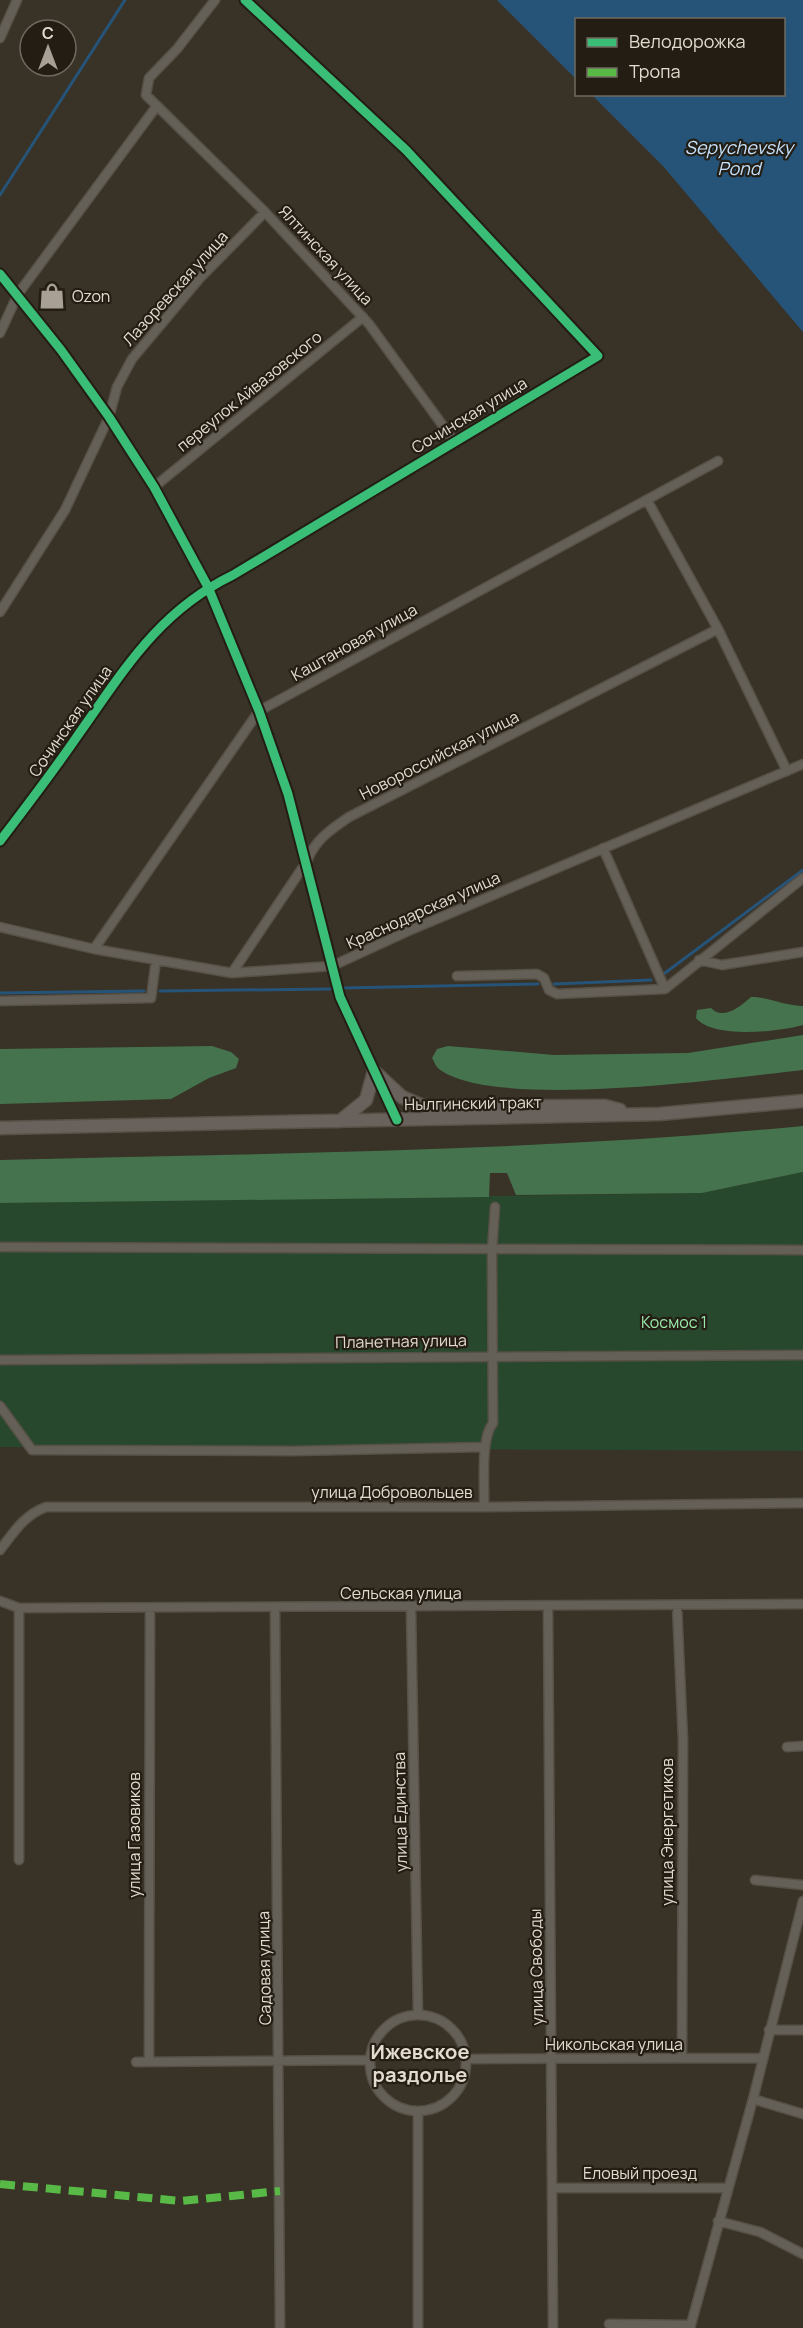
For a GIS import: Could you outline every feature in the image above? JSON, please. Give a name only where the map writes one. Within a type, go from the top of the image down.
[{"type":"main road","points":[[340,1121],[366,1100],[374,1071],[402,1097],[425,1107],[605,1106],[634,1114]]},
{"type":"main road","name":"Нылгинский тракт","points":[[0,1128],[634,1114],[751,1107],[803,1101]]},
{"type":"street","points":[[0,38],[17,0]]},
{"type":"street","name":"Ялтинская улица","points":[[215,0],[177,49],[149,78],[146,94],[266,212],[363,318],[454,441]]},
{"type":"street","name":"Сочинская улица","points":[[0,841],[50,775],[138,649],[208,587],[233,575],[598,356],[406,150],[245,0]]},
{"type":"street","points":[[0,333],[18,294],[156,106]]},
{"type":"street","name":"Лазоревская улица","points":[[0,612],[65,510],[109,417],[117,387],[132,359],[200,278],[266,212]]},
{"type":"street","points":[[0,274],[18,294],[109,417],[154,487],[208,587],[259,711],[288,794],[340,997],[397,1120]]},
{"type":"street","name":"переулок Айвазовского","points":[[154,487],[363,318]]},
{"type":"street","name":"Каштановая улица","points":[[94,949],[259,711],[718,461]]},
{"type":"street","points":[[648,500],[718,630],[787,771]]},
{"type":"street","name":"Новороссийская улица","points":[[232,973],[307,861],[313,846],[349,817],[718,630]]},
{"type":"street","name":"Краснодарская улица","points":[[0,927],[94,949],[232,973],[332,966],[803,764]]},
{"type":"street","points":[[603,848],[665,989]]},
{"type":"street","points":[[457,976],[537,974],[544,978],[549,990],[557,994],[665,989],[803,878]]},
{"type":"street","points":[[699,960],[722,964],[803,952]]},
{"type":"street","points":[[0,1001],[151,998],[156,960]]},
{"type":"street","points":[[484,1508],[484,1447],[486,1434],[493,1423],[492,1250],[495,1207]]},
{"type":"street","points":[[0,1247],[803,1250]]},
{"type":"street","name":"Планетная улица","points":[[0,1360],[803,1354]]},
{"type":"street","points":[[0,1406],[32,1450],[294,1451],[484,1447]]},
{"type":"street","name":"улица Добровольцев","points":[[0,1550],[24,1520],[33,1512],[46,1507],[484,1508],[803,1503]]},
{"type":"street","name":"Сельская улица","points":[[0,1601],[19,1608],[411,1608],[803,1604]]},
{"type":"street","name":"улица Энергетиков","points":[[677,1606],[683,1740],[682,2058]]},
{"type":"street","name":"улица Свободы","points":[[548,1607],[554,2328]]},
{"type":"street","points":[[19,1608],[19,1860]]},
{"type":"street","name":"улица Газовиков","points":[[149,2062],[150,1608]]},
{"type":"street","name":"Садовая улица","points":[[275,1608],[280,2060],[280,2328]]},
{"type":"street","name":"улица Единства","points":[[411,1608],[418,2015]]},
{"type":"street","points":[[787,1747],[803,1746]]},
{"type":"street","points":[[754,1880],[803,1885]]},
{"type":"street","points":[[609,2324],[690,2327],[753,2099],[803,1901]]},
{"type":"street","points":[[418,2015],[432,2017],[456,2033],[463,2045],[466,2059],[464,2075],[458,2089],[447,2101],[434,2108],[418,2111],[403,2108],[389,2101],[375,2083],[370,2060],[373,2046],[380,2033],[391,2023],[404,2017],[418,2015]]},
{"type":"street","points":[[769,2030],[803,2030]]},
{"type":"street","name":"Никольская улица","points":[[466,2059],[762,2058]]},
{"type":"street","points":[[136,2062],[370,2060]]},
{"type":"street","points":[[753,2099],[803,2114]]},
{"type":"street","points":[[417,2328],[418,2111]]},
{"type":"street","name":"Еловый проезд","points":[[553,2188],[727,2188]]},
{"type":"street","points":[[718,2221],[760,2232],[803,2254]]},
{"type":"green space","points":[[751,997],[803,1006],[803,1025],[778,1030],[746,1032],[716,1029],[704,1025],[696,1018],[697,1010],[711,1008],[716,1012],[726,1013]]},
{"type":"green space","points":[[803,1035],[803,1070],[615,1088],[559,1090],[509,1088],[467,1081],[439,1069],[432,1058],[437,1049],[448,1046],[554,1055],[688,1053]]},
{"type":"green space","points":[[212,1046],[231,1052],[239,1059],[236,1068],[209,1078],[171,1099],[0,1104],[0,1049]]},
{"type":"green space","points":[[803,1126],[803,1172],[702,1193],[516,1195],[507,1173],[490,1173],[489,1197],[0,1203],[0,1160],[502,1146],[703,1135]]},
{"type":"green space","name":"Космос 1","points":[[803,1172],[803,1451],[0,1447],[0,1203],[702,1193]]},
{"type":"water","name":"Sepychevsky Pond","points":[[497,0],[803,0],[803,332],[663,166],[593,96],[785,96],[785,18],[575,18],[575,78]]},
{"type":"waterway","points":[[0,195],[125,0]]},
{"type":"waterway","points":[[665,973],[803,870]]},
{"type":"waterway","points":[[554,984],[651,980]]},
{"type":"waterway","points":[[344,988],[538,984]]},
{"type":"waterway","points":[[160,991],[330,989]]},
{"type":"waterway","points":[[0,993],[144,991]]},
{"type":"marked path","points":[[0,2184],[181,2201],[280,2191]]},
{"type":"cycle path","points":[[0,841],[58,764],[126,667],[162,625],[183,607],[206,590],[598,356],[406,150],[245,0]]},
{"type":"cycle path","points":[[0,274],[61,350],[109,417],[154,487],[208,587],[259,711],[288,794],[340,997],[397,1120]]},
{"type":"place","name":"Ozon","points":[[52,296]]},
{"type":"district","name":"Ижевское раздолье","points":[[420,2062]]}]
